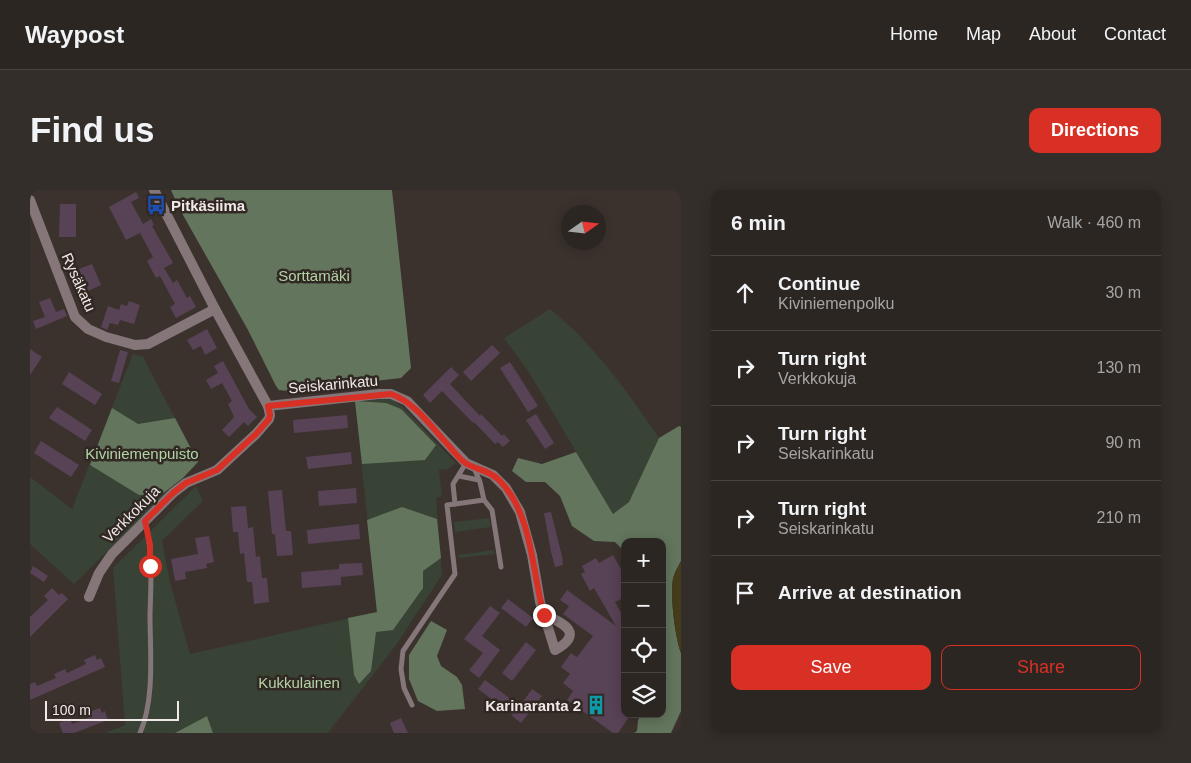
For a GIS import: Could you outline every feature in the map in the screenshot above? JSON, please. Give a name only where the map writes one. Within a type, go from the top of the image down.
[{"type":"street","points":[[154,190],[215,309],[268,406]]},
{"type":"street","name":"Rysäkatu","points":[[30,200],[75,317],[88,329],[106,337],[135,344],[148,344],[215,309]]},
{"type":"street","name":"Seiskarinkatu","points":[[268,406],[391,394],[406,401],[470,465],[493,475],[500,481],[520,512],[532,555],[544,615]]},
{"type":"street","name":"Verkkokuja","points":[[89,597],[105,562],[173,493],[186,483],[217,470],[237,452],[269,419],[268,406]]},
{"type":"lane","points":[[455,504],[453,484],[470,465],[479,480],[484,500],[492,510],[501,567]]},
{"type":"lane","points":[[459,476],[479,480]]},
{"type":"lane","points":[[412,705],[404,688],[401,669],[403,651],[455,574],[447,505],[484,500]]},
{"type":"lane","points":[[140,733],[145,721],[150,679],[150,545],[145,521]]},
{"type":"green space","name":"Sorttamäki","points":[[171,190],[392,190],[411,368],[401,378],[288,391],[279,390],[248,330],[179,208]]},
{"type":"green space","points":[[550,309],[581,337],[609,369],[659,438],[629,502],[613,514],[530,374],[504,338]]},
{"type":"green space","name":"Kiviniemenpuisto","points":[[133,354],[143,357],[198,462],[74,584],[30,544],[30,477],[72,509]]},
{"type":"green space","name":"Kukkulainen","points":[[393,400],[403,407],[456,463],[448,469],[439,470],[442,496],[436,498],[442,575],[396,645],[328,733],[213,733],[207,716],[175,733],[105,733],[125,725],[113,568],[196,486],[203,501],[162,541],[170,582],[190,654],[377,612],[355,401]]},
{"type":"green space","points":[[355,401],[386,403],[401,409],[436,445],[425,460],[362,464]]},
{"type":"green space","points":[[112,408],[138,424],[175,418],[198,462],[183,478],[162,494],[139,495],[90,465]]},
{"type":"green space","points":[[679,426],[681,427],[681,561],[674,577],[672,595],[675,627],[681,653],[681,711],[671,733],[634,733],[637,731],[639,718],[666,718],[666,538],[621,538],[621,548],[615,542],[594,541],[572,526],[560,496],[545,482],[526,482],[512,471],[518,458],[542,464],[576,452],[613,514],[629,502],[659,438]]},
{"type":"green space","points":[[402,507],[437,519],[441,558],[423,571],[423,588],[393,630],[376,632],[371,671],[359,684],[354,675],[348,618],[377,612],[367,520]]},
{"type":"green space","points":[[489,518],[491,527],[455,532],[454,522]]},
{"type":"green space","points":[[494,550],[495,554],[459,558],[458,555]]},
{"type":"green space","points":[[431,621],[447,630],[437,656],[441,666],[457,677],[462,685],[465,709],[437,711],[418,701],[409,679],[409,655]]},
{"type":"green space","points":[[207,716],[213,733],[175,733]]},
{"type":"sand","points":[[681,561],[681,653],[675,627],[672,586],[675,572]]},
{"type":"building","points":[[136,192],[139,198],[131,202],[143,224],[151,219],[154,225],[152,226],[173,263],[164,268],[173,283],[177,280],[187,298],[190,296],[196,307],[176,318],[170,307],[175,304],[160,276],[156,278],[147,261],[153,257],[140,233],[126,240],[109,207]]},
{"type":"building","points":[[60,204],[76,204],[76,237],[59,237]]},
{"type":"building","points":[[92,264],[101,285],[88,291],[79,269]]},
{"type":"building","points":[[50,298],[56,312],[64,309],[67,316],[36,329],[33,321],[45,317],[39,302]]},
{"type":"building","points":[[129,301],[140,305],[134,324],[120,320],[118,325],[110,323],[107,330],[101,327],[108,306],[119,310],[121,304],[127,306]]},
{"type":"building","points":[[207,329],[217,348],[205,355],[201,346],[193,350],[187,340]]},
{"type":"building","points":[[492,345],[500,353],[471,381],[463,372]]},
{"type":"building","points":[[30,349],[42,357],[30,375]]},
{"type":"building","points":[[120,350],[128,352],[119,383],[111,381]]},
{"type":"building","points":[[223,361],[249,409],[257,417],[248,426],[244,422],[229,437],[222,430],[234,417],[228,404],[232,401],[222,383],[211,389],[206,380],[218,373],[214,366]]},
{"type":"building","points":[[510,362],[538,406],[528,412],[500,368]]},
{"type":"building","points":[[451,367],[459,375],[450,384],[480,416],[481,414],[502,436],[504,434],[510,441],[503,447],[498,442],[495,444],[442,391],[430,403],[423,395]]},
{"type":"building","points":[[69,372],[102,394],[95,405],[62,384]]},
{"type":"building","points":[[57,407],[92,430],[85,441],[49,418]]},
{"type":"building","points":[[536,414],[554,443],[545,449],[526,420]]},
{"type":"building","points":[[347,415],[348,428],[294,433],[293,420]]},
{"type":"building","points":[[41,441],[79,465],[71,477],[34,453]]},
{"type":"building","points":[[351,452],[352,464],[308,469],[306,457]]},
{"type":"building","points":[[356,488],[357,503],[319,506],[318,491]]},
{"type":"building","points":[[282,490],[286,531],[291,531],[293,555],[277,556],[275,534],[272,534],[268,491]]},
{"type":"building","points":[[246,506],[248,528],[253,527],[256,557],[260,556],[262,578],[267,578],[269,602],[254,604],[252,582],[247,582],[244,553],[240,554],[238,532],[233,532],[231,507]]},
{"type":"building","points":[[551,512],[563,565],[555,567],[544,513]]},
{"type":"building","points":[[359,524],[360,539],[308,544],[307,530]]},
{"type":"building","points":[[209,536],[214,562],[206,564],[207,568],[185,572],[186,579],[175,581],[171,559],[198,554],[195,538]]},
{"type":"building","points":[[613,555],[621,569],[621,599],[615,602],[621,613],[621,718],[628,718],[618,733],[613,733],[567,700],[573,691],[563,683],[570,674],[561,667],[571,653],[577,657],[593,636],[563,614],[569,606],[560,600],[567,590],[616,626],[594,588],[590,591],[581,574],[585,572],[582,566],[596,558],[599,563]]},
{"type":"building","points":[[362,563],[363,575],[341,577],[341,585],[302,588],[301,572],[339,569],[339,564]]},
{"type":"building","points":[[33,566],[48,576],[44,582],[30,573]]},
{"type":"building","points":[[52,588],[59,595],[62,593],[68,599],[30,637],[30,617],[48,600],[44,596]]},
{"type":"building","points":[[508,599],[533,618],[526,627],[501,608]]},
{"type":"building","points":[[490,606],[500,613],[482,636],[500,650],[479,678],[469,670],[483,653],[464,639]]},
{"type":"building","points":[[526,642],[536,650],[512,681],[502,673]]},
{"type":"building","points":[[95,655],[97,660],[101,658],[105,667],[30,700],[30,684],[35,682],[37,686],[56,678],[54,674],[65,669],[67,673],[86,664],[84,660]]},
{"type":"building","points":[[485,680],[520,706],[532,689],[542,696],[521,723],[478,689]]},
{"type":"building","points":[[100,708],[102,713],[105,711],[108,720],[74,733],[63,733],[59,723],[70,719],[72,724],[91,717],[89,712]]},
{"type":"building","points":[[401,718],[408,733],[394,733],[390,723]]},
{"type":"place","name":"Pitkäsiima","points":[[156,205]]},
{"type":"place","name":"Karinaranta 2","points":[[596,705]]},
{"type":"route","points":[[150,566],[150,545],[145,521],[173,493],[186,483],[217,470],[256,434],[269,419],[270,411],[268,406],[391,394],[406,401],[466,463],[493,475],[506,488],[520,512],[532,555],[544,615]]}]
